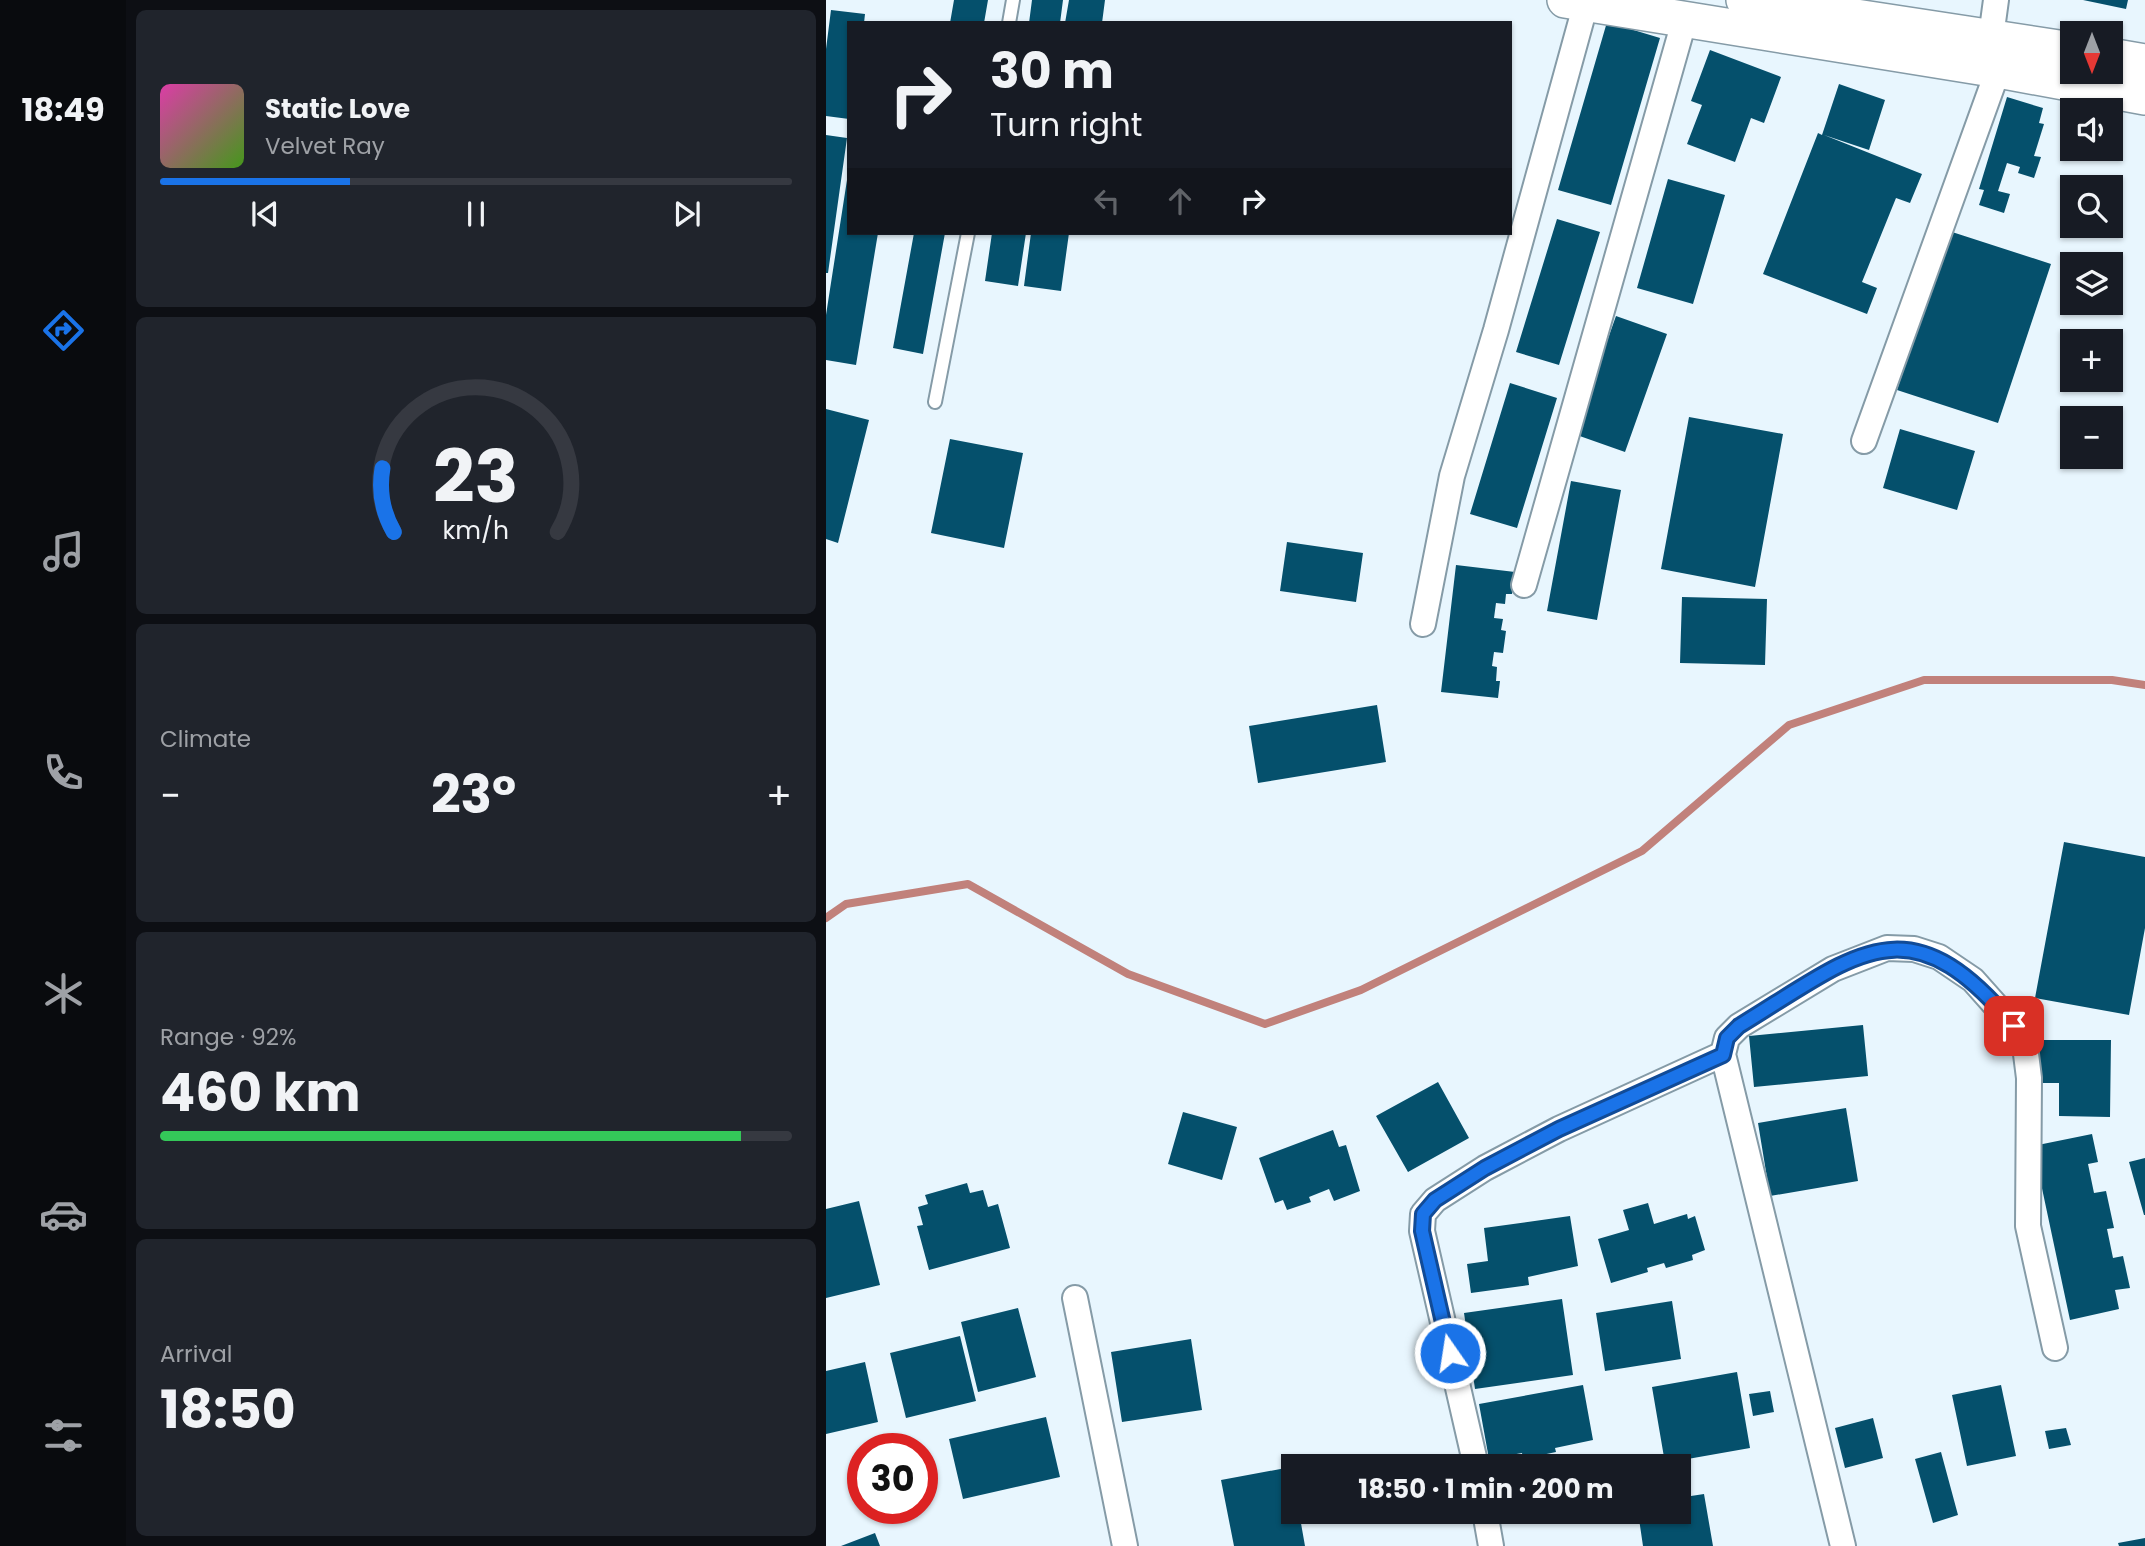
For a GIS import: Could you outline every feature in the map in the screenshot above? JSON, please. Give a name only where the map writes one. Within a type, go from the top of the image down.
[{"type":"main road","points":[[1745,0],[1783,3],[1995,53],[2145,97]]},
{"type":"main road","points":[[1576,1],[1685,18],[1995,53],[2060,50]]},
{"type":"main road","points":[[2123,59],[2145,62]]},
{"type":"street","points":[[1864,441],[1995,53],[1996,0]]},
{"type":"street","points":[[1423,624],[1452,476],[1496,330],[1576,1]]},
{"type":"street","points":[[1524,585],[1685,18]]},
{"type":"street","points":[[1843,1546],[1723,1055],[1727,1038],[1739,1026],[1833,969],[1887,948],[1914,949],[1939,957],[1973,980],[2014,1026],[2025,1046],[2029,1078],[2028,1226],[2055,1348]]},
{"type":"street","points":[[1473,1454],[1422,1231],[1423,1214],[1435,1200],[1485,1168],[1559,1129],[1723,1055]]},
{"type":"street","points":[[1075,1298],[1125,1546]]},
{"type":"street","points":[[1487,1524],[1492,1546]]},
{"type":"lane","points":[[1009,21],[1013,0]]},
{"type":"lane","points":[[935,402],[968,235]]},
{"type":"building","points":[[954,0],[988,0],[984,21],[950,21]]},
{"type":"building","points":[[1032,0],[1063,0],[1060,21],[1029,21]]},
{"type":"building","points":[[1069,0],[1105,0],[1102,21],[1065,21]]},
{"type":"building","points":[[2083,0],[2128,0],[2126,9]]},
{"type":"building","points":[[831,10],[865,14],[864,21],[847,21],[847,119],[826,116],[826,49]]},
{"type":"building","points":[[1607,22],[1660,38],[1611,205],[1558,190]]},
{"type":"building","points":[[1710,50],[1781,77],[1764,123],[1751,118],[1735,162],[1687,144],[1702,105],[1691,101]]},
{"type":"building","points":[[1839,84],[1885,100],[1869,150],[1824,135],[1922,174],[1910,203],[1896,198],[1862,282],[1877,288],[1867,314],[1763,274],[1818,133],[1822,135]]},
{"type":"building","points":[[2007,97],[2043,108],[2039,123],[2044,124],[2034,156],[2041,157],[2034,178],[2018,173],[2020,167],[2007,163],[1998,191],[2010,194],[2004,213],[1979,205],[1984,190],[1979,189]]},
{"type":"building","points":[[826,135],[847,138],[828,273],[826,273]]},
{"type":"building","points":[[1668,179],[1725,195],[1693,304],[1637,288]]},
{"type":"building","points":[[847,180],[847,235],[878,235],[856,365],[826,360],[826,315]]},
{"type":"building","points":[[1557,219],[1600,232],[1559,365],[1516,352]]},
{"type":"building","points":[[1949,231],[2051,264],[1998,423],[1897,390]]},
{"type":"building","points":[[914,235],[945,235],[923,354],[893,348]]},
{"type":"building","points":[[992,235],[1026,235],[1018,286],[985,281]]},
{"type":"building","points":[[1031,235],[1069,235],[1061,291],[1024,286]]},
{"type":"building","points":[[1616,316],[1667,334],[1625,452],[1574,434]]},
{"type":"building","points":[[1510,383],[1557,398],[1517,528],[1470,514]]},
{"type":"building","points":[[826,409],[869,420],[838,543],[826,539]]},
{"type":"building","points":[[1689,417],[1783,434],[1755,587],[1661,569]]},
{"type":"building","points":[[1900,429],[1975,451],[1957,510],[1883,488]]},
{"type":"building","points":[[950,439],[1023,453],[1004,548],[931,533]]},
{"type":"building","points":[[1571,481],[1621,490],[1597,620],[1547,611]]},
{"type":"building","points":[[1287,542],[1363,553],[1356,602],[1280,591]]},
{"type":"building","points":[[1456,565],[1515,572],[1512,594],[1506,594],[1505,604],[1496,603],[1494,618],[1503,619],[1501,630],[1506,631],[1503,653],[1494,652],[1492,666],[1497,667],[1496,681],[1500,681],[1498,698],[1441,692]]},
{"type":"building","points":[[1682,597],[1767,599],[1765,665],[1680,663]]},
{"type":"building","points":[[1377,705],[1386,762],[1258,783],[1249,726]]},
{"type":"building","points":[[2064,842],[2145,857],[2145,928],[2129,1015],[2035,998]]},
{"type":"building","points":[[1863,1025],[1868,1076],[1754,1087],[1749,1036]]},
{"type":"building","points":[[2039,1040],[2111,1040],[2110,1117],[2059,1116],[2059,1083],[2039,1083]]},
{"type":"building","points":[[1438,1082],[1469,1138],[1408,1172],[1376,1116]]},
{"type":"building","points":[[1846,1108],[1858,1181],[1770,1196],[1758,1123]]},
{"type":"building","points":[[1183,1112],[1237,1127],[1222,1180],[1168,1164]]},
{"type":"building","points":[[1333,1130],[1339,1147],[1346,1145],[1360,1191],[1334,1201],[1329,1189],[1309,1197],[1311,1202],[1287,1210],[1283,1200],[1275,1203],[1259,1158]]},
{"type":"building","points":[[2092,1134],[2098,1162],[2088,1164],[2094,1193],[2106,1191],[2114,1228],[2107,1229],[2113,1258],[2123,1256],[2130,1288],[2115,1290],[2119,1309],[2070,1320],[2033,1146]]},
{"type":"building","points":[[2145,1158],[2145,1215],[2144,1215],[2129,1162]]},
{"type":"building","points":[[967,1183],[970,1193],[983,1190],[988,1207],[998,1204],[1010,1248],[929,1270],[917,1226],[923,1225],[918,1207],[928,1204],[925,1195]]},
{"type":"building","points":[[859,1201],[880,1285],[826,1298],[826,1209]]},
{"type":"building","points":[[1648,1203],[1654,1224],[1687,1214],[1688,1219],[1695,1216],[1705,1250],[1692,1255],[1693,1260],[1666,1268],[1664,1263],[1647,1268],[1648,1272],[1611,1283],[1598,1239],[1629,1230],[1623,1210]]},
{"type":"building","points":[[1570,1216],[1578,1266],[1528,1277],[1529,1285],[1471,1293],[1467,1264],[1488,1261],[1484,1228]]},
{"type":"building","points":[[1562,1299],[1573,1375],[1475,1389],[1464,1313]]},
{"type":"building","points":[[1672,1301],[1681,1359],[1605,1371],[1596,1313]]},
{"type":"building","points":[[1018,1308],[1036,1377],[978,1392],[961,1322]]},
{"type":"building","points":[[960,1336],[976,1401],[906,1418],[890,1353]]},
{"type":"building","points":[[1191,1339],[1202,1410],[1122,1422],[1111,1352]]},
{"type":"building","points":[[865,1362],[878,1422],[826,1434],[826,1371]]},
{"type":"building","points":[[1737,1372],[1750,1448],[1691,1458],[1691,1454],[1663,1454],[1652,1387]]},
{"type":"building","points":[[1583,1385],[1593,1440],[1555,1448],[1556,1452],[1547,1454],[1488,1454],[1479,1404]]},
{"type":"building","points":[[2001,1385],[2016,1456],[1967,1466],[1952,1395]]},
{"type":"building","points":[[1770,1391],[1774,1412],[1753,1416],[1749,1394]]},
{"type":"building","points":[[1046,1417],[1060,1477],[963,1499],[949,1439]]},
{"type":"building","points":[[1873,1418],[1883,1458],[1845,1468],[1835,1428]]},
{"type":"building","points":[[2066,1428],[2071,1445],[2049,1449],[2045,1431]]},
{"type":"building","points":[[1941,1452],[1958,1515],[1933,1523],[1915,1459]]},
{"type":"building","points":[[1281,1469],[1281,1524],[1301,1524],[1305,1546],[1234,1546],[1221,1480]]},
{"type":"building","points":[[1704,1494],[1713,1546],[1643,1546],[1640,1524],[1691,1524],[1691,1496]]},
{"type":"building","points":[[875,1533],[880,1546],[841,1546]]},
{"type":"building","points":[[2145,1538],[2145,1546],[2119,1546],[2118,1543]]},
{"type":"waterway","points":[[826,918],[846,904],[968,884],[1128,974],[1265,1024],[1361,990],[1642,851],[1789,725],[1924,680],[2112,680],[2145,685]]},
{"type":"route","points":[[1450,1353],[1422,1231],[1423,1214],[1435,1200],[1485,1168],[1559,1129],[1723,1055],[1727,1038],[1739,1026],[1833,969],[1887,948],[1914,949],[1939,957],[1973,980],[2014,1026]]}]
